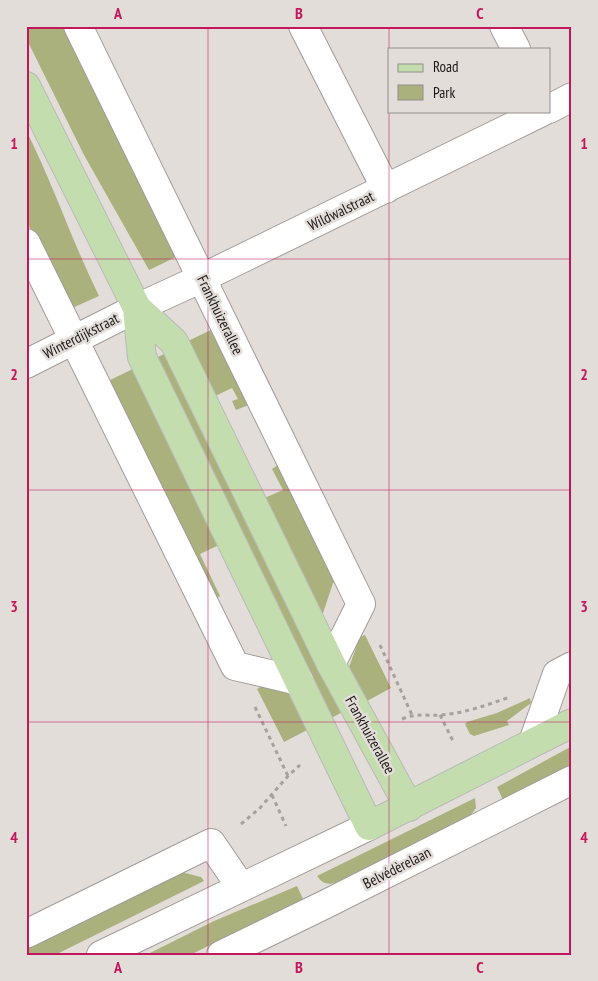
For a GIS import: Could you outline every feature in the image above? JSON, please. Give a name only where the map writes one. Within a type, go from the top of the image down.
[{"type":"main road","name":"Frankhuizerallee","points":[[26,86],[136,308],[142,357],[369,826]]},
{"type":"main road","name":"Frankhuizerallee","points":[[136,308],[174,342],[331,664],[409,807]]},
{"type":"main road","points":[[369,826],[572,723]]},
{"type":"street","name":"Frankhuizerallee","points":[[78,26],[361,604]]},
{"type":"street","points":[[303,26],[386,189]]},
{"type":"street","points":[[504,26],[515,48]]},
{"type":"street","points":[[550,108],[572,97]]},
{"type":"street","name":"Wildwalstraat","points":[[136,308],[202,278],[542,112]]},
{"type":"street","points":[[26,243],[235,666],[299,681]]},
{"type":"street","name":"Winterdijkstraat","points":[[26,364],[75,341],[136,308]]},
{"type":"street","points":[[331,664],[361,604]]},
{"type":"street","points":[[534,742],[557,674],[572,666]]},
{"type":"street","name":"Belvédèrelaan","points":[[221,955],[572,780]]},
{"type":"street","points":[[100,955],[369,826]]},
{"type":"street","points":[[26,934],[211,843],[241,887]]},
{"type":"path","points":[[361,604],[412,715]]},
{"type":"path","points":[[235,666],[288,776]]},
{"type":"green space","points":[[26,26],[65,26],[178,256],[149,270],[84,155],[26,38]]},
{"type":"green space","points":[[26,130],[99,296],[70,309],[26,220]]},
{"type":"green space","points":[[213,329],[251,404],[236,410],[232,401],[238,399],[232,388],[211,398],[184,343]]},
{"type":"green space","points":[[168,352],[344,711],[328,720],[152,360]]},
{"type":"green space","points":[[135,368],[221,544],[200,554],[220,596],[213,600],[106,382]]},
{"type":"green space","points":[[280,464],[338,580],[333,583],[323,613],[318,615],[262,499],[283,490],[272,469]]},
{"type":"green space","points":[[365,635],[391,688],[367,701],[349,667],[360,637]]},
{"type":"green space","points":[[262,686],[293,690],[309,729],[284,742],[257,689]]},
{"type":"green space","points":[[530,698],[531,703],[507,721],[509,725],[474,736],[470,734],[465,724],[497,713]]},
{"type":"green space","points":[[572,746],[572,766],[503,800],[497,787]]},
{"type":"green space","points":[[475,798],[476,808],[470,816],[335,883],[325,883],[317,876]]},
{"type":"green space","points":[[183,869],[185,873],[201,877],[204,881],[55,955],[26,955],[26,946]]},
{"type":"green space","points":[[297,886],[303,899],[190,955],[146,955],[214,921]]}]
